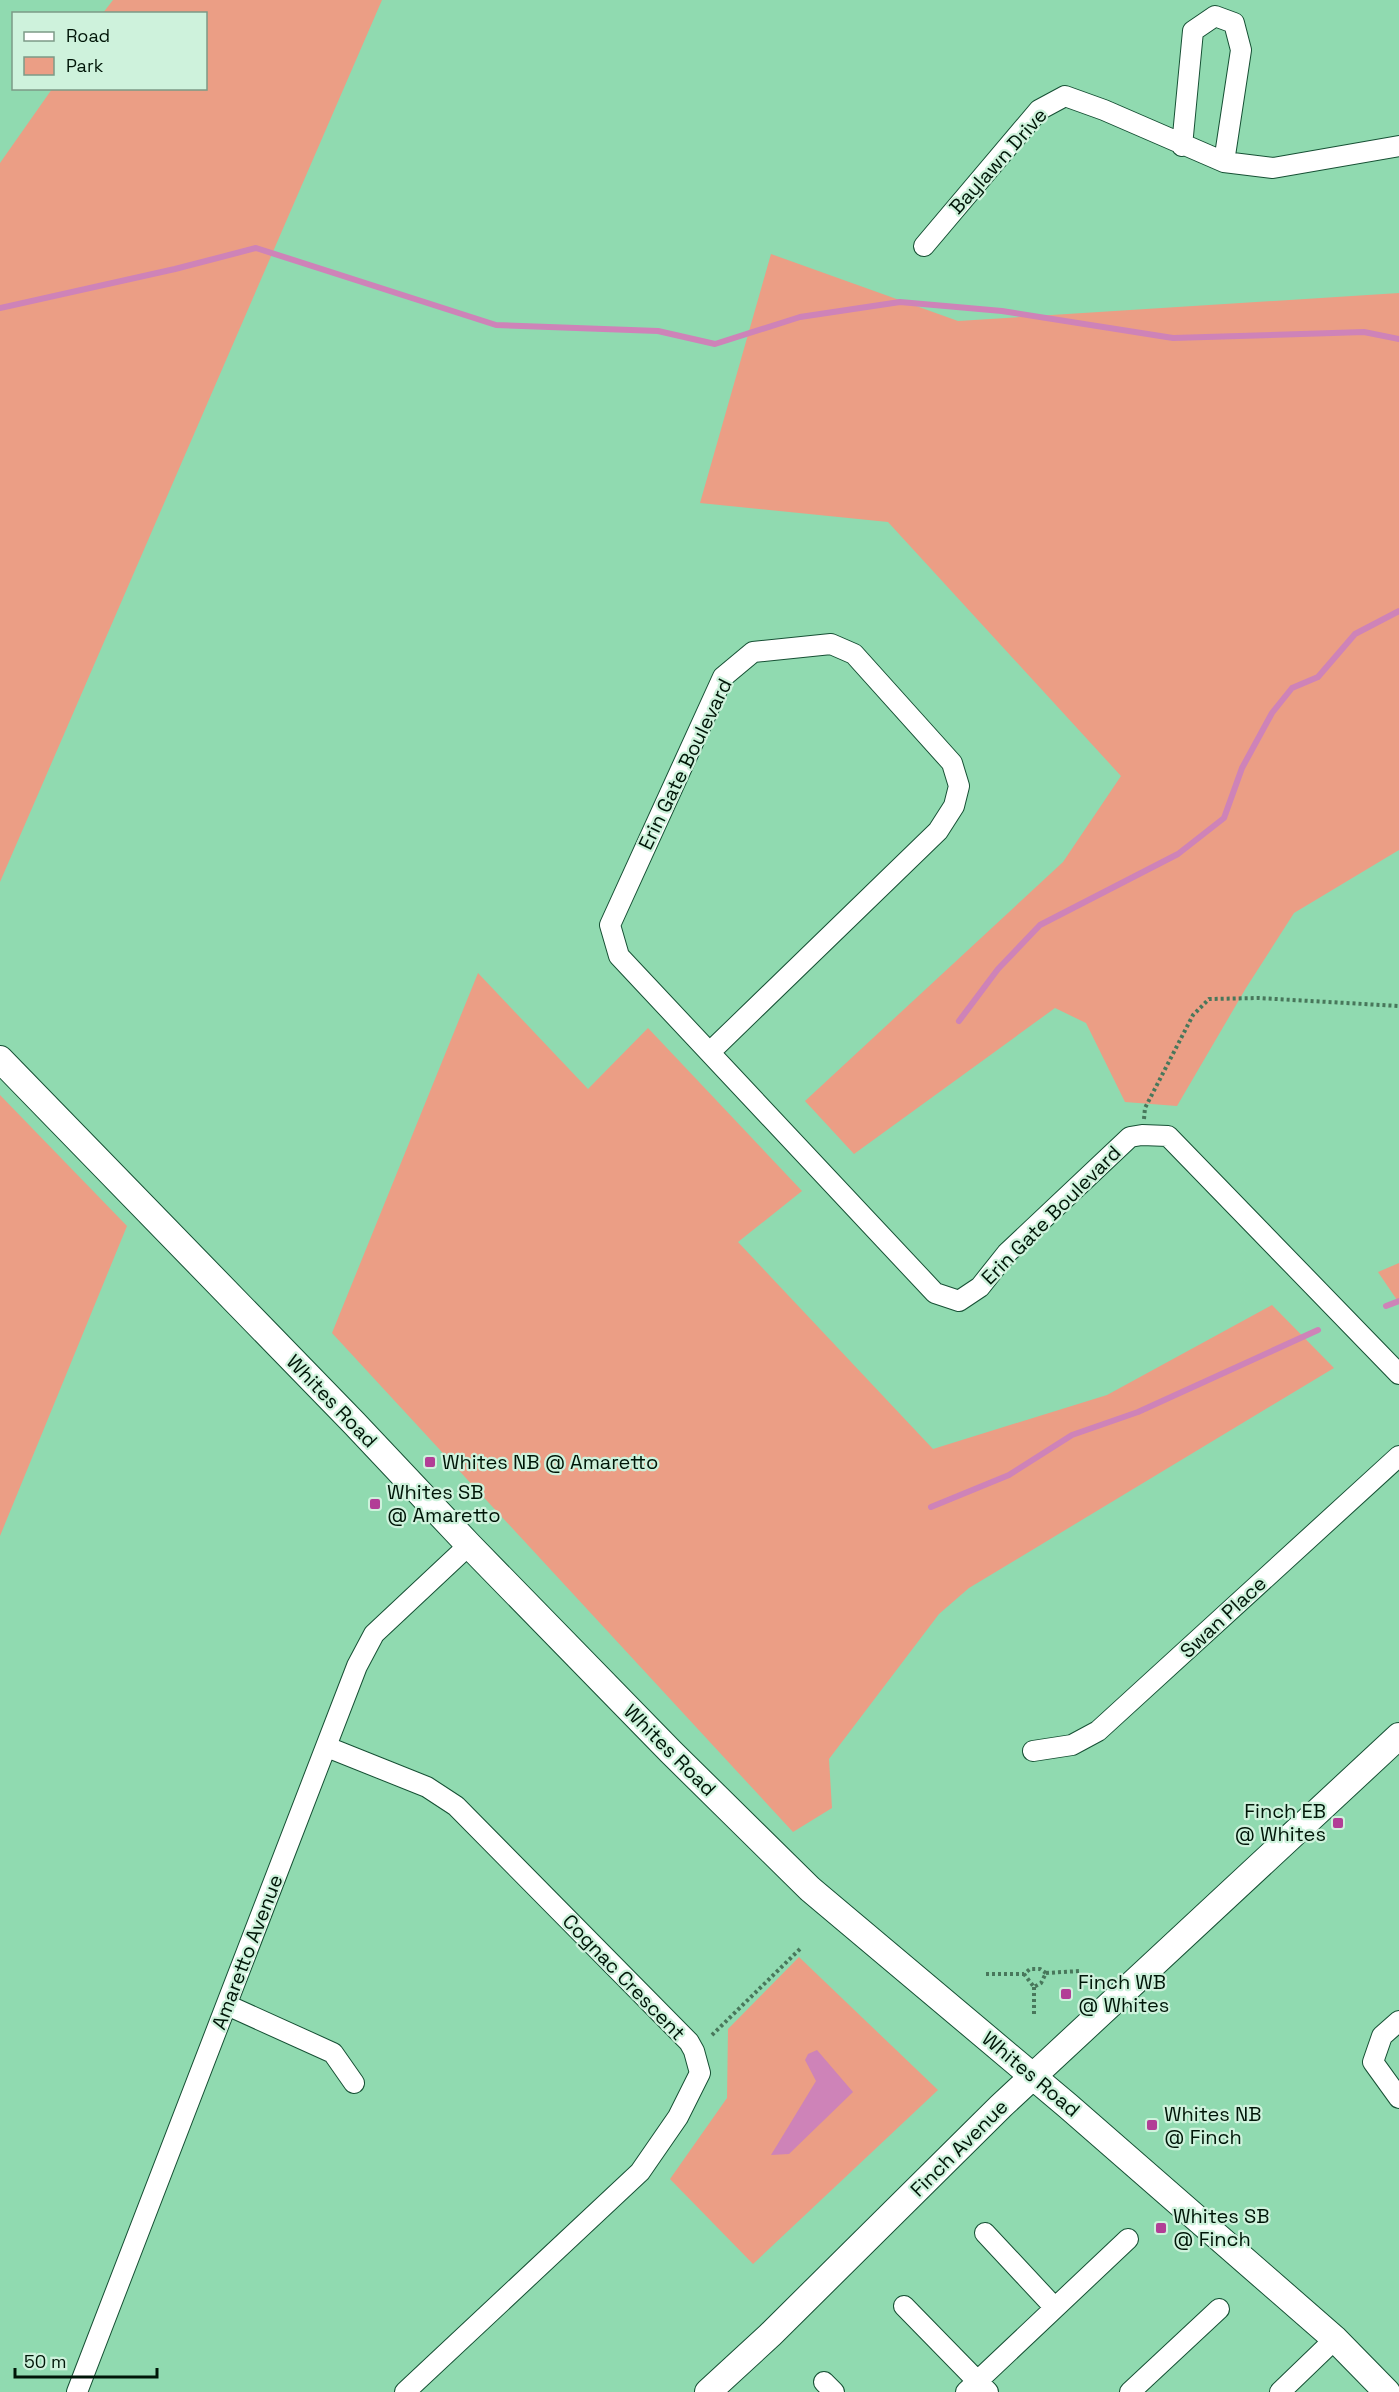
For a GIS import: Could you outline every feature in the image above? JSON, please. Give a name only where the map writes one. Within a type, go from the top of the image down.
[{"type":"main road","name":"Whites Road","points":[[0,1059],[670,1752],[810,1889],[1033,2076],[1335,2339],[1387,2392]]},
{"type":"main road","name":"Finch Avenue","points":[[708,2392],[770,2335],[1033,2076],[1399,1736]]},
{"type":"street","points":[[1182,146],[1193,31],[1215,16],[1234,23],[1240,50],[1224,162]]},
{"type":"street","name":"Baylawn Drive","points":[[924,246],[1039,110],[1065,96],[1104,110],[1182,146],[1224,162],[1273,168],[1399,146]]},
{"type":"street","name":"Erin Gate Boulevard","points":[[710,1052],[938,831],[954,806],[959,786],[952,763],[854,654],[831,644],[753,652],[723,677],[610,925],[619,956],[935,1293],[959,1300],[980,1287],[1008,1253],[1130,1137],[1168,1136],[1399,1374]]},
{"type":"street","name":"Swan Place","points":[[1034,1751],[1072,1745],[1098,1731],[1399,1456]]},
{"type":"street","name":"Amaretto Avenue","points":[[80,2391],[357,1666],[374,1634],[469,1545]]},
{"type":"street","name":"Cognac Crescent","points":[[327,1747],[427,1787],[456,1806],[689,2042],[700,2073],[678,2117],[640,2172],[405,2392]]},
{"type":"street","points":[[227,2005],[333,2053],[354,2084]]},
{"type":"street","points":[[1399,2021],[1382,2036],[1373,2062],[1399,2098]]},
{"type":"street","points":[[985,2233],[1055,2308]]},
{"type":"street","points":[[904,2306],[977,2389],[1055,2308],[1128,2239]]},
{"type":"street","points":[[1130,2392],[1219,2309]]},
{"type":"street","points":[[1280,2392],[1335,2339]]},
{"type":"path","points":[[1142,1135],[1145,1108],[1193,1015],[1209,999],[1258,998],[1399,1006]]},
{"type":"path","points":[[712,2035],[802,1947]]},
{"type":"path","points":[[986,1974],[1024,1974],[1030,1969],[1040,1969],[1046,1973],[1080,1971]]},
{"type":"path","points":[[1034,1987],[1041,1983],[1046,1973]]},
{"type":"path","points":[[1024,1974],[1034,1987]]},
{"type":"path","points":[[1034,1987],[1034,2014]]},
{"type":"green space","points":[[113,0],[382,0],[0,882],[0,163],[51,90],[207,90],[207,12],[104,12]]},
{"type":"green space","points":[[771,254],[958,321],[1399,293],[1399,850],[1294,913],[1246,988],[1177,1106],[1125,1102],[1086,1023],[1055,1008],[854,1154],[805,1101],[1063,862],[1121,776],[888,522],[700,503]]},
{"type":"green space","points":[[478,973],[588,1089],[648,1028],[802,1191],[738,1242],[933,1449],[1107,1395],[1272,1305],[1334,1368],[969,1588],[939,1614],[829,1759],[832,1808],[793,1832],[332,1333]]},
{"type":"green space","points":[[0,1095],[127,1226],[0,1536]]},
{"type":"green space","points":[[1399,1263],[1399,1303],[1378,1272]]},
{"type":"green space","points":[[799,1957],[938,2090],[753,2264],[670,2179],[727,2098],[728,2029]]},
{"type":"shaded area","points":[[817,2050],[853,2092],[789,2154],[771,2155],[816,2081],[805,2060],[808,2054]]},
{"type":"waterway","points":[[0,308],[175,269],[256,248],[496,325],[658,331],[715,344],[800,317],[900,302],[1002,311],[1173,338],[1364,332],[1399,339]]},
{"type":"waterway","points":[[959,1021],[998,969],[1040,925],[1178,854],[1224,818],[1242,768],[1272,713],[1292,688],[1318,677],[1355,634],[1399,611]]},
{"type":"waterway","points":[[1386,1306],[1399,1301]]},
{"type":"waterway","points":[[931,1507],[1009,1475],[1072,1435],[1138,1412],[1318,1330]]},
{"type":"place","name":"Whites NB @ Amaretto","points":[[430,1462]]},
{"type":"place","name":"Whites SB @ Amaretto","points":[[375,1504]]},
{"type":"place","name":"Finch EB @ Whites","points":[[1338,1823]]},
{"type":"place","name":"Finch WB @ Whites","points":[[1066,1994]]},
{"type":"place","name":"Whites NB @ Finch","points":[[1152,2125]]},
{"type":"place","name":"Whites SB @ Finch","points":[[1161,2228]]}]
